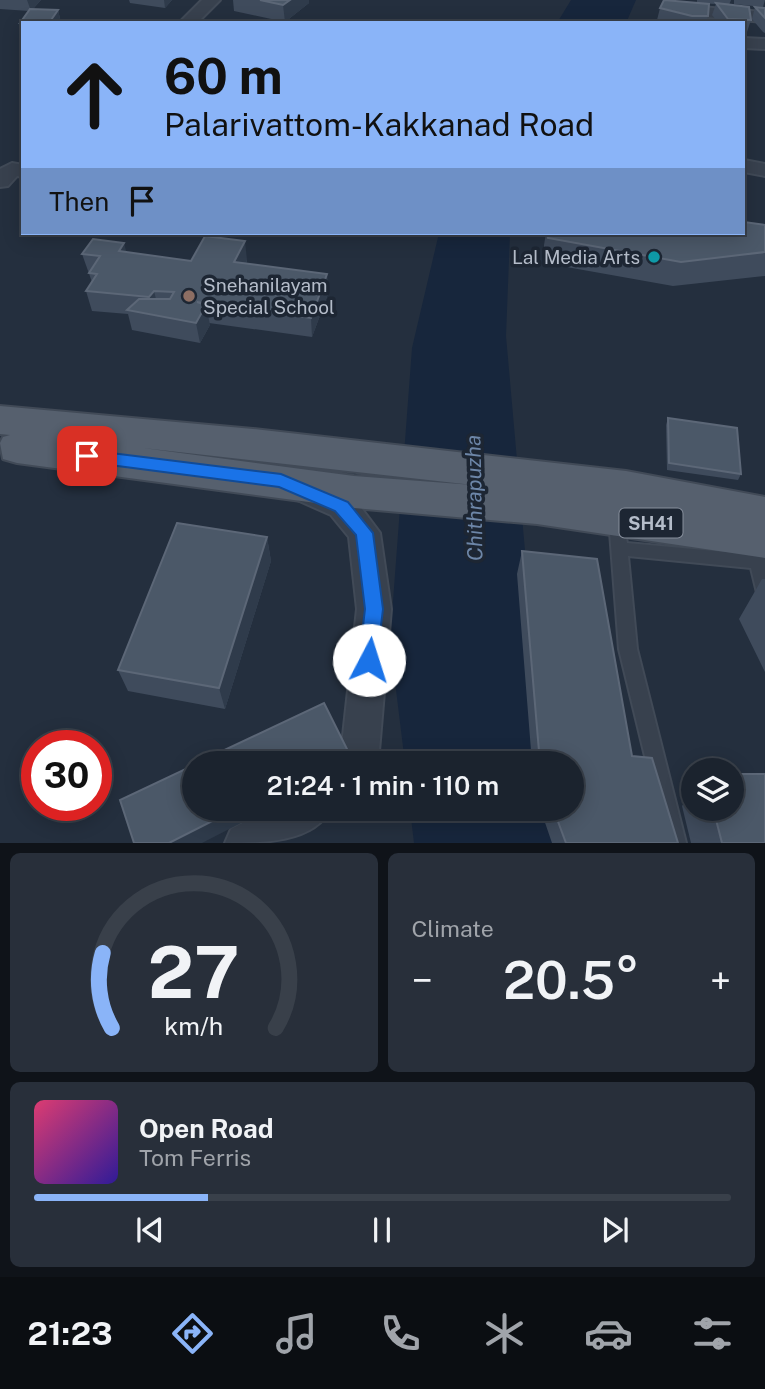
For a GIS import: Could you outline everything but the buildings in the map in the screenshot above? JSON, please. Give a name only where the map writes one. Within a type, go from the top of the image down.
[{"type":"main road","points":[[0,420],[356,474]]},
{"type":"main road","name":"SH41","points":[[0,446],[281,481],[356,474],[535,491],[618,534],[761,538]]},
{"type":"main road","points":[[535,491],[625,487],[761,538]]},
{"type":"street","points":[[189,21],[212,0]]},
{"type":"street","points":[[700,12],[765,17]]},
{"type":"street","points":[[745,43],[765,44]]},
{"type":"street","points":[[745,166],[765,170]]},
{"type":"street","points":[[0,181],[12,169],[21,171]]},
{"type":"street","points":[[281,481],[342,506],[364,533],[374,609],[360,751]]},
{"type":"street","points":[[245,843],[287,821]]},
{"type":"lane","points":[[618,534],[628,649],[676,843]]},
{"type":"lane","points":[[761,538],[765,596]]},
{"type":"water","points":[[571,0],[636,0],[627,21],[558,21]]},
{"type":"water","name":"Chithrapuzha","points":[[439,235],[510,235],[506,336],[540,720],[545,751],[404,751],[390,641],[412,348]]},
{"type":"water","points":[[411,821],[557,821],[561,843],[414,843]]},
{"type":"place","name":"Lal Media Arts","points":[[654,257]]},
{"type":"place","name":"Snehanilayam Special School","points":[[189,296]]},
{"type":"route","points":[[87,456],[281,481],[342,506],[364,533],[374,609],[369,660]]}]
